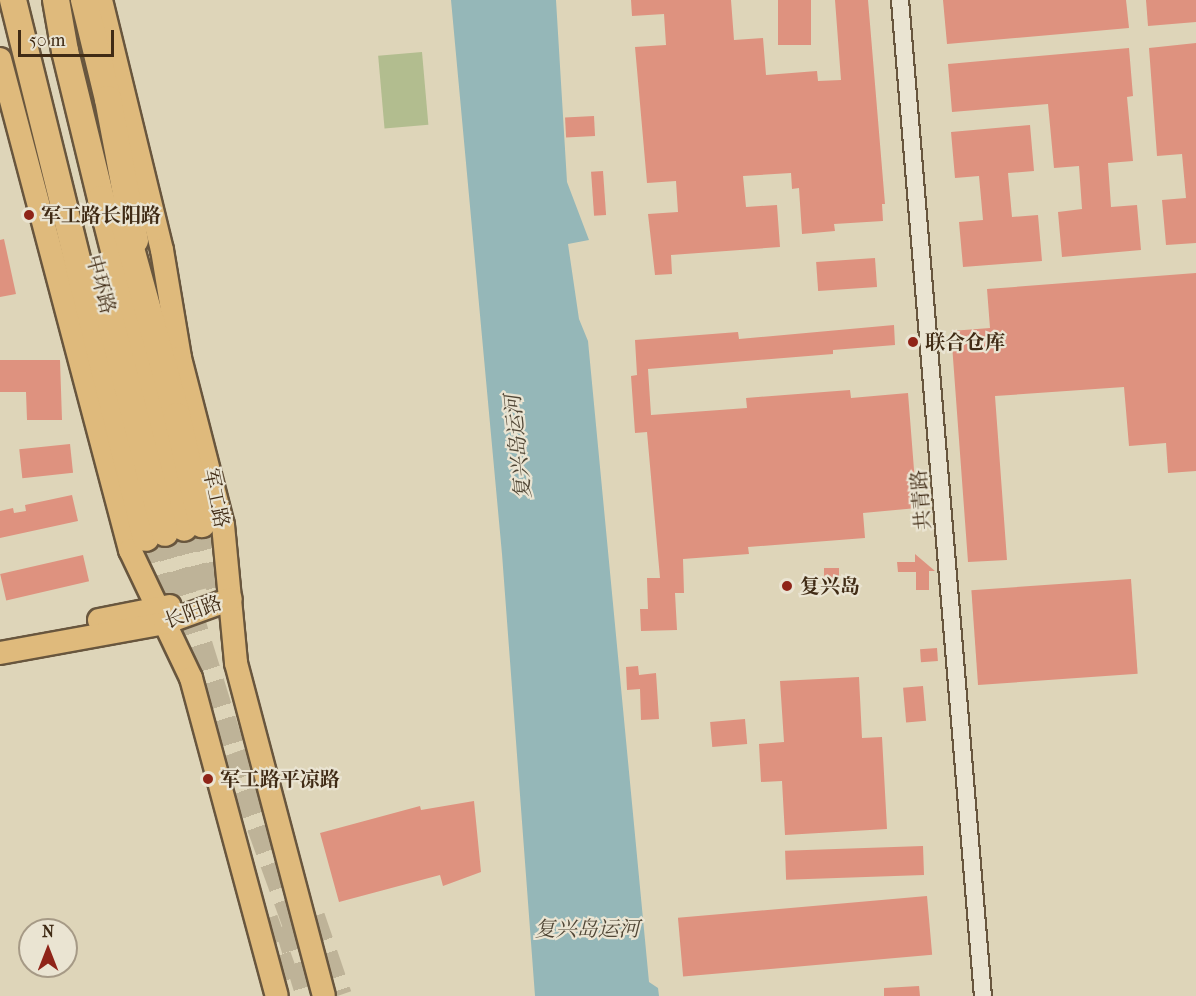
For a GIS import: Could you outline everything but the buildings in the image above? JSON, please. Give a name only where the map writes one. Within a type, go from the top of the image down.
[{"type":"highway","points":[[0,0],[65,205],[174,531]]},
{"type":"highway","points":[[13,0],[65,205]]},
{"type":"highway","name":"中环路","points":[[29,0],[174,531]]},
{"type":"highway","name":"中环路","points":[[56,0],[65,51],[174,531]]},
{"type":"highway","points":[[63,0],[80,49],[116,195],[144,293]]},
{"type":"highway","points":[[84,0],[128,194],[144,293],[174,531]]},
{"type":"main road","name":"军工路","points":[[101,0],[162,250],[180,358],[218,504],[231,599],[236,663],[324,996]]},
{"type":"main road","points":[[0,59],[130,549],[191,678],[277,996]]},
{"type":"main road","name":"长阳路","points":[[0,653],[231,599]]},
{"type":"main road","name":"长阳路","points":[[0,639],[162,615]]},
{"type":"street","name":"共青路","points":[[900,0],[983,996]]},
{"type":"green space","points":[[422,52],[428,125],[385,129],[378,56]]},
{"type":"water","name":"复兴岛运河","points":[[451,0],[556,0],[567,182],[589,240],[568,244],[579,319],[588,341],[649,982],[658,988],[659,996],[535,996],[502,554]]},
{"type":"tunnel","points":[[202,524],[225,610]]},
{"type":"tunnel","points":[[184,528],[200,590]]},
{"type":"tunnel","points":[[165,533],[233,753],[301,940]]},
{"type":"tunnel","points":[[146,538],[172,624]]},
{"type":"tunnel","points":[[312,917],[339,996]]},
{"type":"tunnel","points":[[265,919],[291,992]]},
{"type":"tunnel","points":[[287,925],[309,996]]},
{"type":"place","name":"军工路长阳路","points":[[29,215]]},
{"type":"place","name":"联合仓库","points":[[913,342]]},
{"type":"place","name":"复兴岛","points":[[787,586]]},
{"type":"place","name":"军工路平凉路","points":[[208,779]]}]
